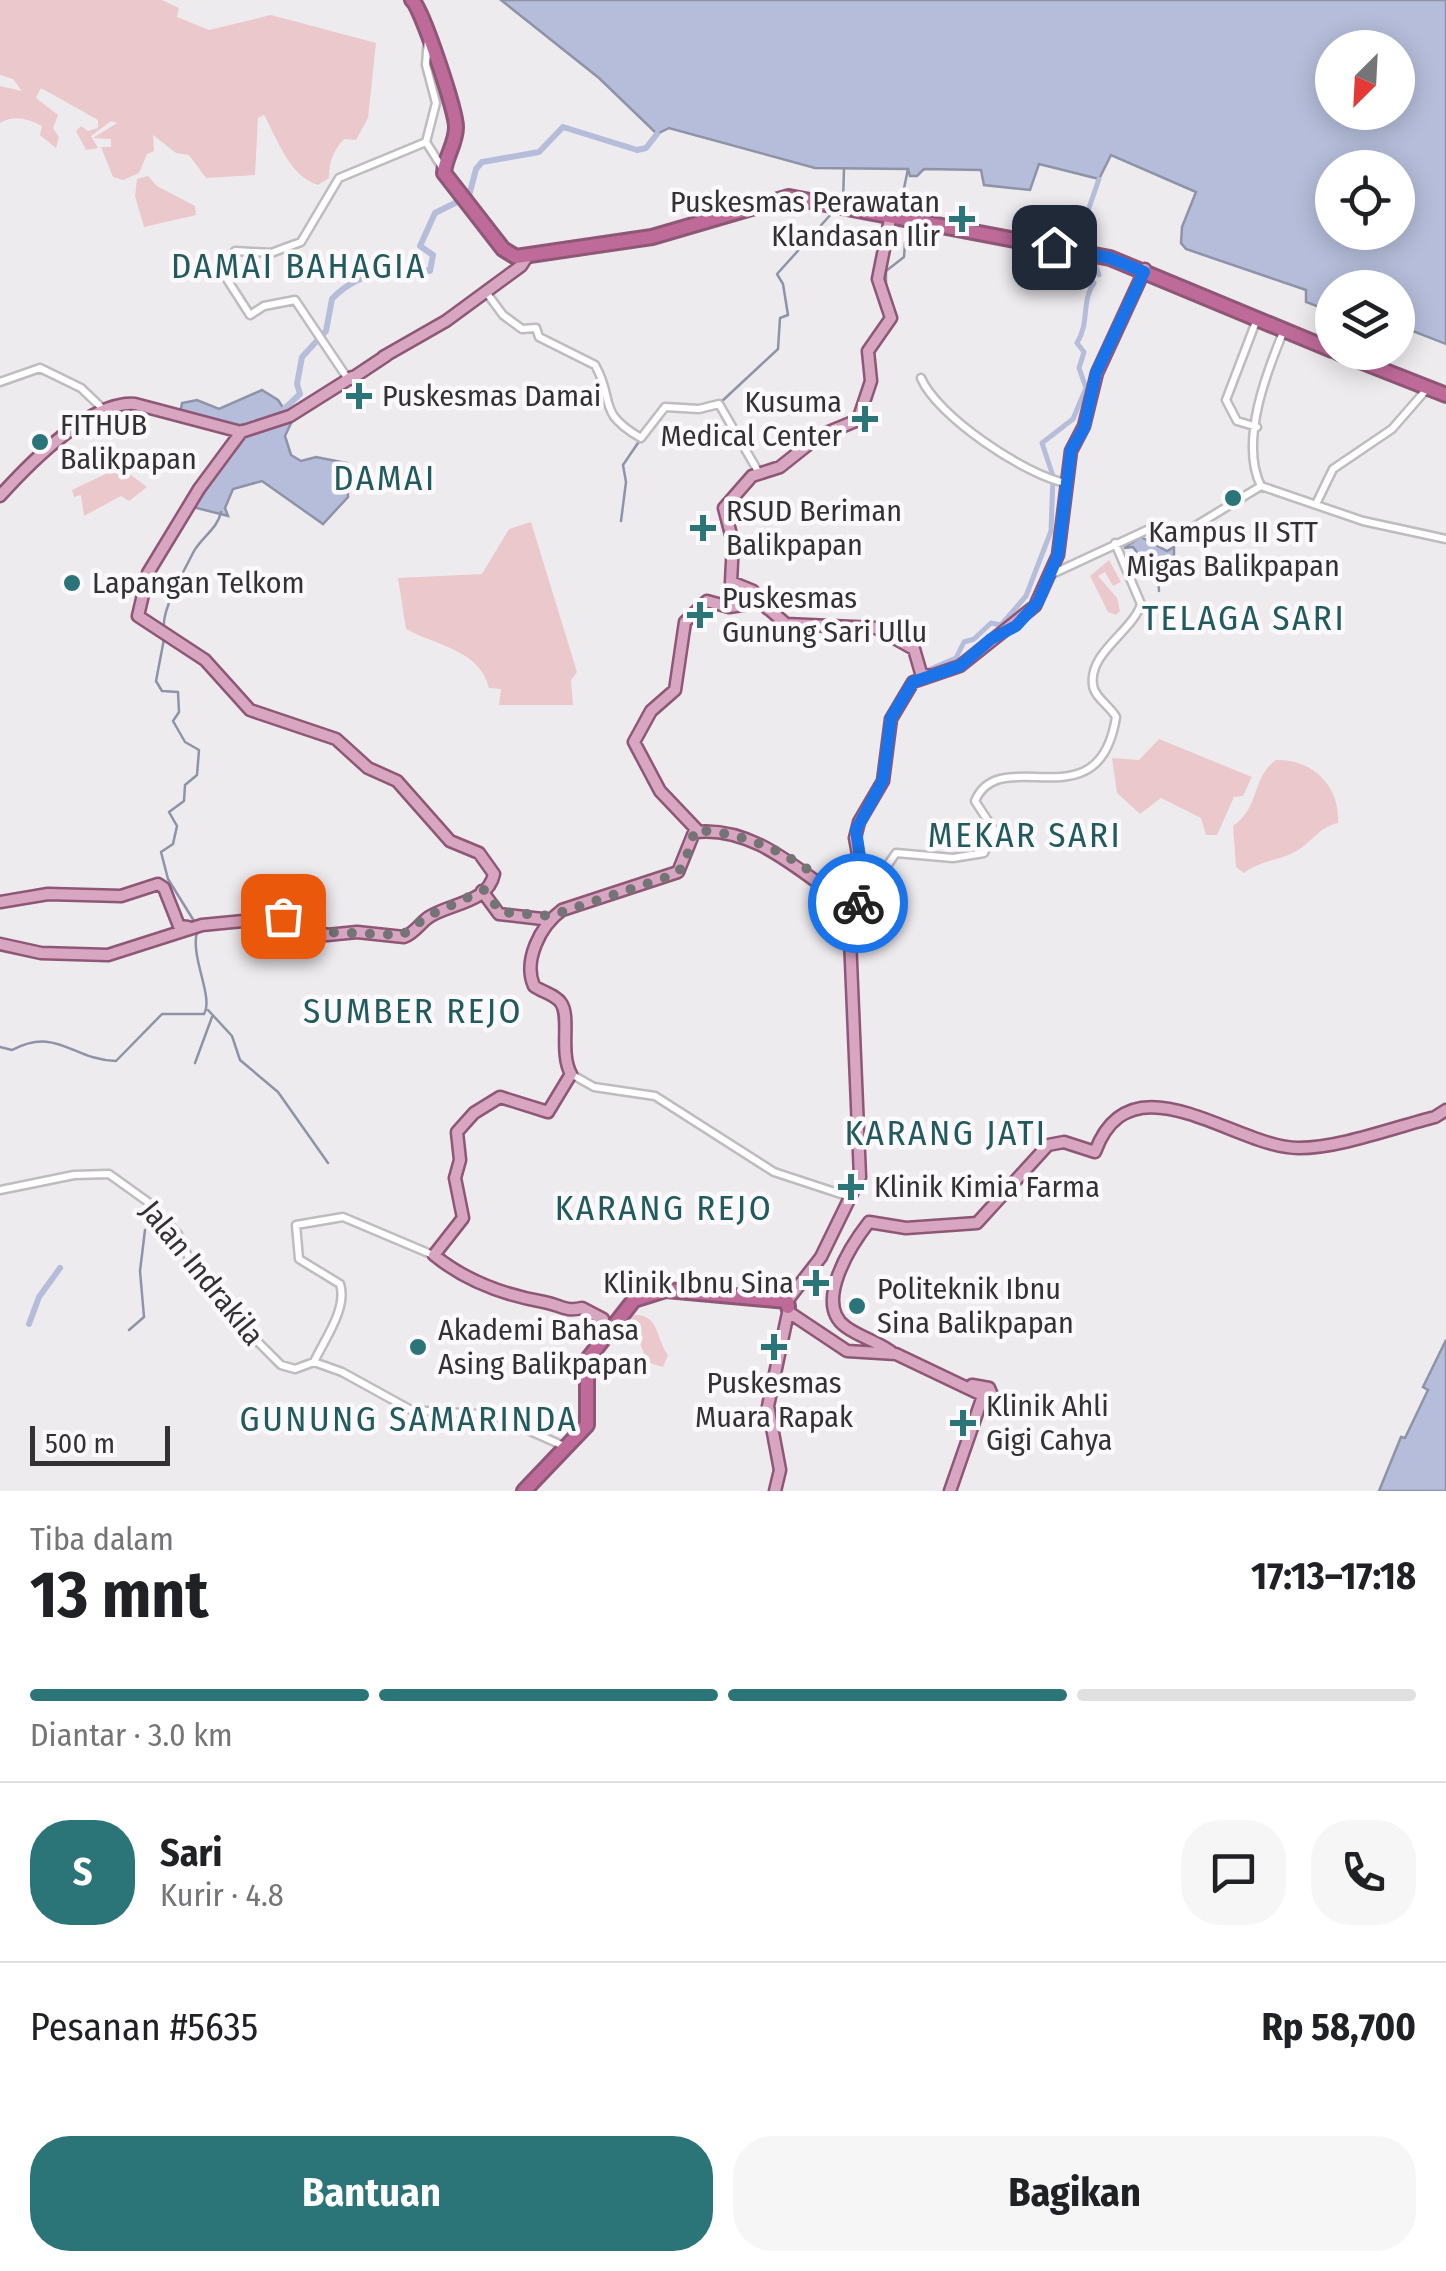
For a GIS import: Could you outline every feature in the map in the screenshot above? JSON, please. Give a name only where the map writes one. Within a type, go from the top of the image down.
[{"type":"highway","points":[[415,0],[425,17],[428,45],[460,116],[458,141],[447,172],[465,199]]},
{"type":"highway","points":[[415,0],[427,16],[456,116],[456,137],[444,170],[507,249],[524,258],[645,237],[789,194],[1080,250],[1147,271],[1315,342]]},
{"type":"highway","points":[[1228,305],[1284,329]]},
{"type":"highway","points":[[1382,370],[1446,393]]},
{"type":"highway","points":[[1396,376],[1422,390],[1446,393]]},
{"type":"highway","points":[[524,1491],[591,1422],[586,1360],[609,1324],[630,1306],[657,1294],[788,1307]]},
{"type":"main road","points":[[788,1307],[815,1275],[863,1180],[853,930],[866,878],[860,854],[861,827],[886,782],[896,714],[920,678],[918,657],[910,646],[876,628],[786,624],[750,590],[730,579],[733,542],[723,511],[736,492],[758,473],[780,467],[819,436],[859,418],[871,381],[868,351],[891,318],[878,279],[891,213]]},
{"type":"main road","points":[[0,496],[69,432],[102,409],[135,404],[241,432],[294,414],[486,292],[524,258]]},
{"type":"main road","points":[[411,340],[524,258]]},
{"type":"main road","points":[[1055,573],[1060,544],[1057,481],[1084,428],[1096,373],[1147,271]]},
{"type":"main road","points":[[775,1491],[780,1470],[768,1406],[788,1307],[851,1197],[862,1164],[850,938],[864,886],[856,830],[883,780],[891,718],[920,678],[965,664],[1032,614],[1055,573],[1063,545],[1074,450],[1086,428],[1100,373],[1124,317]]},
{"type":"main road","points":[[0,944],[41,953],[100,956],[133,951],[191,926],[282,918],[324,934],[406,936],[432,916],[484,891],[494,874],[486,860],[452,842],[396,781],[368,768],[336,739],[249,709],[211,666],[137,614],[147,576],[199,488],[241,432]]},
{"type":"main road","points":[[761,603],[728,607],[707,602],[689,618],[676,688],[652,711],[634,742],[660,790],[694,829],[733,834],[763,848],[808,871],[858,906]]},
{"type":"main road","points":[[484,891],[499,914],[549,918],[673,876],[684,865],[694,829]]},
{"type":"main road","points":[[0,902],[48,894],[121,896],[160,884],[191,926]]},
{"type":"main road","points":[[549,918],[531,954],[530,974],[534,986],[563,1006],[562,1049],[571,1074],[548,1112],[500,1097],[474,1113],[457,1132],[460,1154],[455,1178],[462,1218],[434,1256],[460,1274],[511,1298],[546,1302],[565,1312],[582,1308],[609,1324]]},
{"type":"main road","points":[[952,1490],[984,1394],[869,1343],[840,1322],[833,1299],[837,1282],[874,1222],[906,1228],[972,1225],[988,1214],[1048,1145],[1064,1142],[1095,1152],[1109,1123],[1137,1110],[1202,1114],[1262,1140],[1299,1148],[1435,1117],[1446,1110]]},
{"type":"main road","points":[[788,1307],[835,1344],[858,1354],[894,1352]]},
{"type":"main road","points":[[835,1344],[869,1343],[894,1352]]},
{"type":"street","points":[[428,45],[427,74],[436,103],[426,142],[444,170]]},
{"type":"street","points":[[349,379],[292,298],[250,315],[223,272],[234,251],[274,253],[303,241],[339,178],[426,142]]},
{"type":"street","points":[[486,292],[503,315],[522,329],[536,328],[539,337],[595,365],[608,412],[641,438],[664,408],[700,410],[719,404],[758,473]]},
{"type":"street","points":[[1256,428],[1237,421],[1226,400],[1257,319]]},
{"type":"street","points":[[1249,495],[1256,476],[1256,428],[1267,375],[1284,329]]},
{"type":"street","points":[[0,382],[40,368],[81,388],[102,409]]},
{"type":"street","points":[[921,378],[944,407],[989,447],[1057,481]]},
{"type":"street","points":[[1316,504],[1333,470],[1402,421],[1422,390]]},
{"type":"street","points":[[1256,476],[1261,486],[1381,526],[1446,539]]},
{"type":"street","points":[[1055,573],[1147,530],[1186,531],[1261,486]]},
{"type":"street","points":[[866,878],[887,866],[896,853],[952,858],[984,852],[994,830],[975,802],[983,790],[1009,777],[1080,776],[1094,768],[1116,717],[1097,694],[1093,680],[1108,648],[1142,604],[1116,543]]},
{"type":"street","points":[[571,1074],[594,1087],[654,1096],[774,1172],[851,1197]]},
{"type":"street","name":"Jalan Indrakila","points":[[0,1190],[74,1175],[109,1174],[148,1202],[178,1234],[192,1265],[222,1306],[273,1359],[289,1369],[314,1362],[342,1372],[411,1410],[494,1415],[566,1447]]},
{"type":"street","points":[[314,1362],[338,1312],[341,1286],[299,1259],[296,1225],[343,1217],[434,1256]]},
{"type":"shaded area","points":[[0,0],[162,0],[179,8],[177,17],[209,30],[271,15],[376,43],[368,118],[356,140],[344,139],[340,143],[332,157],[329,178],[318,185],[292,165],[264,115],[258,118],[255,175],[206,178],[189,155],[176,153],[153,135],[154,151],[147,154],[139,173],[123,180],[113,177],[101,147],[111,147],[111,139],[93,138],[117,123],[111,121],[91,136],[98,148],[86,150],[76,131],[81,126],[88,131],[98,128],[98,120],[41,88],[36,98],[58,115],[53,128],[59,137],[56,148],[40,135],[42,126],[37,123],[16,118],[0,123],[0,86],[22,91],[13,79],[0,75]]},
{"type":"shaded area","points":[[148,176],[157,186],[195,206],[196,215],[144,227],[135,196],[137,179]]},
{"type":"shaded area","points":[[120,467],[147,487],[129,501],[121,496],[84,516],[81,495],[74,497],[72,490]]},
{"type":"shaded area","points":[[531,522],[577,672],[571,680],[573,705],[499,705],[501,689],[489,688],[477,665],[406,629],[398,578],[482,574],[509,529]]},
{"type":"shaded area","points":[[1109,560],[1121,582],[1113,586],[1105,572],[1098,576],[1117,598],[1120,611],[1116,615],[1108,612],[1090,576]]},
{"type":"shaded area","points":[[1159,739],[1252,777],[1243,796],[1234,797],[1217,835],[1206,835],[1201,818],[1161,798],[1140,814],[1117,793],[1112,758],[1139,760]]},
{"type":"shaded area","points":[[1276,760],[1302,764],[1322,777],[1334,797],[1338,823],[1298,850],[1244,873],[1236,867],[1233,826],[1248,810],[1263,775]]},
{"type":"shaded area","points":[[634,1315],[653,1323],[668,1355],[663,1367],[647,1362],[639,1340],[626,1338],[624,1325]]},
{"type":"water","points":[[501,0],[1446,0],[1446,344],[1415,332],[1415,270],[1315,270],[1315,305],[1306,302],[1306,290],[1186,249],[1181,243],[1182,227],[1196,192],[1111,155],[1099,179],[1039,164],[1030,190],[984,185],[981,170],[924,169],[917,176],[910,176],[908,169],[815,168],[669,128],[657,134],[599,78]]},
{"type":"water","points":[[262,390],[278,400],[292,421],[285,436],[291,455],[301,461],[316,457],[347,463],[348,497],[323,524],[262,481],[233,489],[225,508],[228,516],[185,505],[236,435],[179,419],[182,403],[197,400],[219,409]]},
{"type":"water","points":[[1141,537],[1167,551],[1174,547],[1174,569],[1157,574],[1162,569],[1158,564],[1144,562],[1133,547],[1124,548]]},
{"type":"water","points":[[1446,1340],[1446,1491],[1379,1491],[1401,1437],[1405,1438],[1428,1390],[1423,1387]]},
{"type":"waterway","points":[[281,412],[300,394],[297,384],[302,357],[326,331],[332,299],[353,283],[377,273],[430,271],[433,255],[420,246],[435,213],[469,196],[476,169],[482,162],[539,152],[563,127],[637,150],[646,148],[657,134]]},
{"type":"waterway","points":[[843,201],[844,169]]},
{"type":"waterway","points":[[908,169],[902,198],[916,203],[915,218]]},
{"type":"waterway","points":[[1099,179],[1074,251],[1077,262],[1096,266],[1099,275]]},
{"type":"waterway","points":[[720,403],[778,349],[780,318],[788,315],[783,284],[777,274],[833,212]]},
{"type":"waterway","points":[[886,290],[886,271],[904,257],[905,243],[916,234],[916,226]]},
{"type":"waterway","points":[[926,671],[956,658],[964,642],[974,639],[991,623],[1001,625],[1026,596],[1051,531],[1053,476],[1042,443],[1073,419],[1086,388],[1079,368],[1084,352],[1077,343],[1094,283]]},
{"type":"waterway","points":[[621,521],[626,482],[623,465],[640,440]]},
{"type":"waterway","points":[[164,626],[180,577],[221,512]]},
{"type":"waterway","points":[[1158,573],[1159,591]]},
{"type":"waterway","points":[[164,639],[156,681],[162,691],[178,692],[179,712],[173,721],[185,742],[199,750],[197,775],[185,785],[184,801],[169,812],[177,826],[173,844],[161,852],[168,879],[194,921]]},
{"type":"waterway","points":[[0,1047],[12,1050],[41,1041],[116,1061],[162,1014],[204,1014],[206,998],[197,932]]},
{"type":"waterway","points":[[208,1010],[232,1036],[240,1060],[278,1092],[328,1163]]},
{"type":"waterway","points":[[195,1063],[212,1017]]},
{"type":"waterway","points":[[129,1330],[144,1317],[140,1271],[145,1230]]},
{"type":"waterway","points":[[29,1324],[39,1297],[60,1268]]},
{"type":"way so far","points":[[283,916],[323,932],[356,930],[402,935],[428,916],[484,890],[501,912],[550,916],[676,874],[684,865],[690,835],[695,830],[728,832],[752,841],[809,870],[843,900],[858,903]]},
{"type":"place","name":"Puskesmas Perawatan Klandasan Ilir","points":[[962,219]]},
{"type":"place","name":"Puskesmas Damai","points":[[359,396]]},
{"type":"place","name":"Kusuma Medical Center","points":[[865,419]]},
{"type":"place","name":"FITHUB Balikpapan","points":[[40,442]]},
{"type":"place","name":"Kampus II STT Migas Balikpapan","points":[[1233,498]]},
{"type":"place","name":"RSUD Beriman Balikpapan","points":[[703,528]]},
{"type":"place","name":"Lapangan Telkom","points":[[72,583]]},
{"type":"place","name":"Puskesmas Gunung Sari Ullu","points":[[700,615]]},
{"type":"place","name":"Klinik Kimia Farma","points":[[851,1187]]},
{"type":"place","name":"Klinik Ibnu Sina","points":[[816,1283]]},
{"type":"place","name":"Politeknik Ibnu Sina Balikpapan","points":[[857,1306]]},
{"type":"place","name":"Akademi Bahasa Asing Balikpapan","points":[[418,1347]]},
{"type":"place","name":"Puskesmas Muara Rapak","points":[[774,1347]]},
{"type":"place","name":"Klinik Ahli Gigi Cahya","points":[[963,1423]]},
{"type":"district","name":"DAMAI BAHAGIA","points":[[299,266]]},
{"type":"district","name":"DAMAI","points":[[385,478]]},
{"type":"district","name":"TELAGA SARI","points":[[1244,618]]},
{"type":"district","name":"MEKAR SARI","points":[[1025,835]]},
{"type":"district","name":"SUMBER REJO","points":[[413,1011]]},
{"type":"district","name":"KARANG JATI","points":[[946,1133]]},
{"type":"district","name":"KARANG REJO","points":[[664,1208]]},
{"type":"district","name":"GUNUNG SAMARINDA","points":[[409,1419]]},
{"type":"route","points":[[858,903],[864,886],[856,830],[883,780],[891,718],[913,682],[960,666],[991,639],[1016,626],[1038,602],[1058,555],[1072,446],[1084,428],[1096,373],[1144,272],[1110,258],[1054,247]]}]
